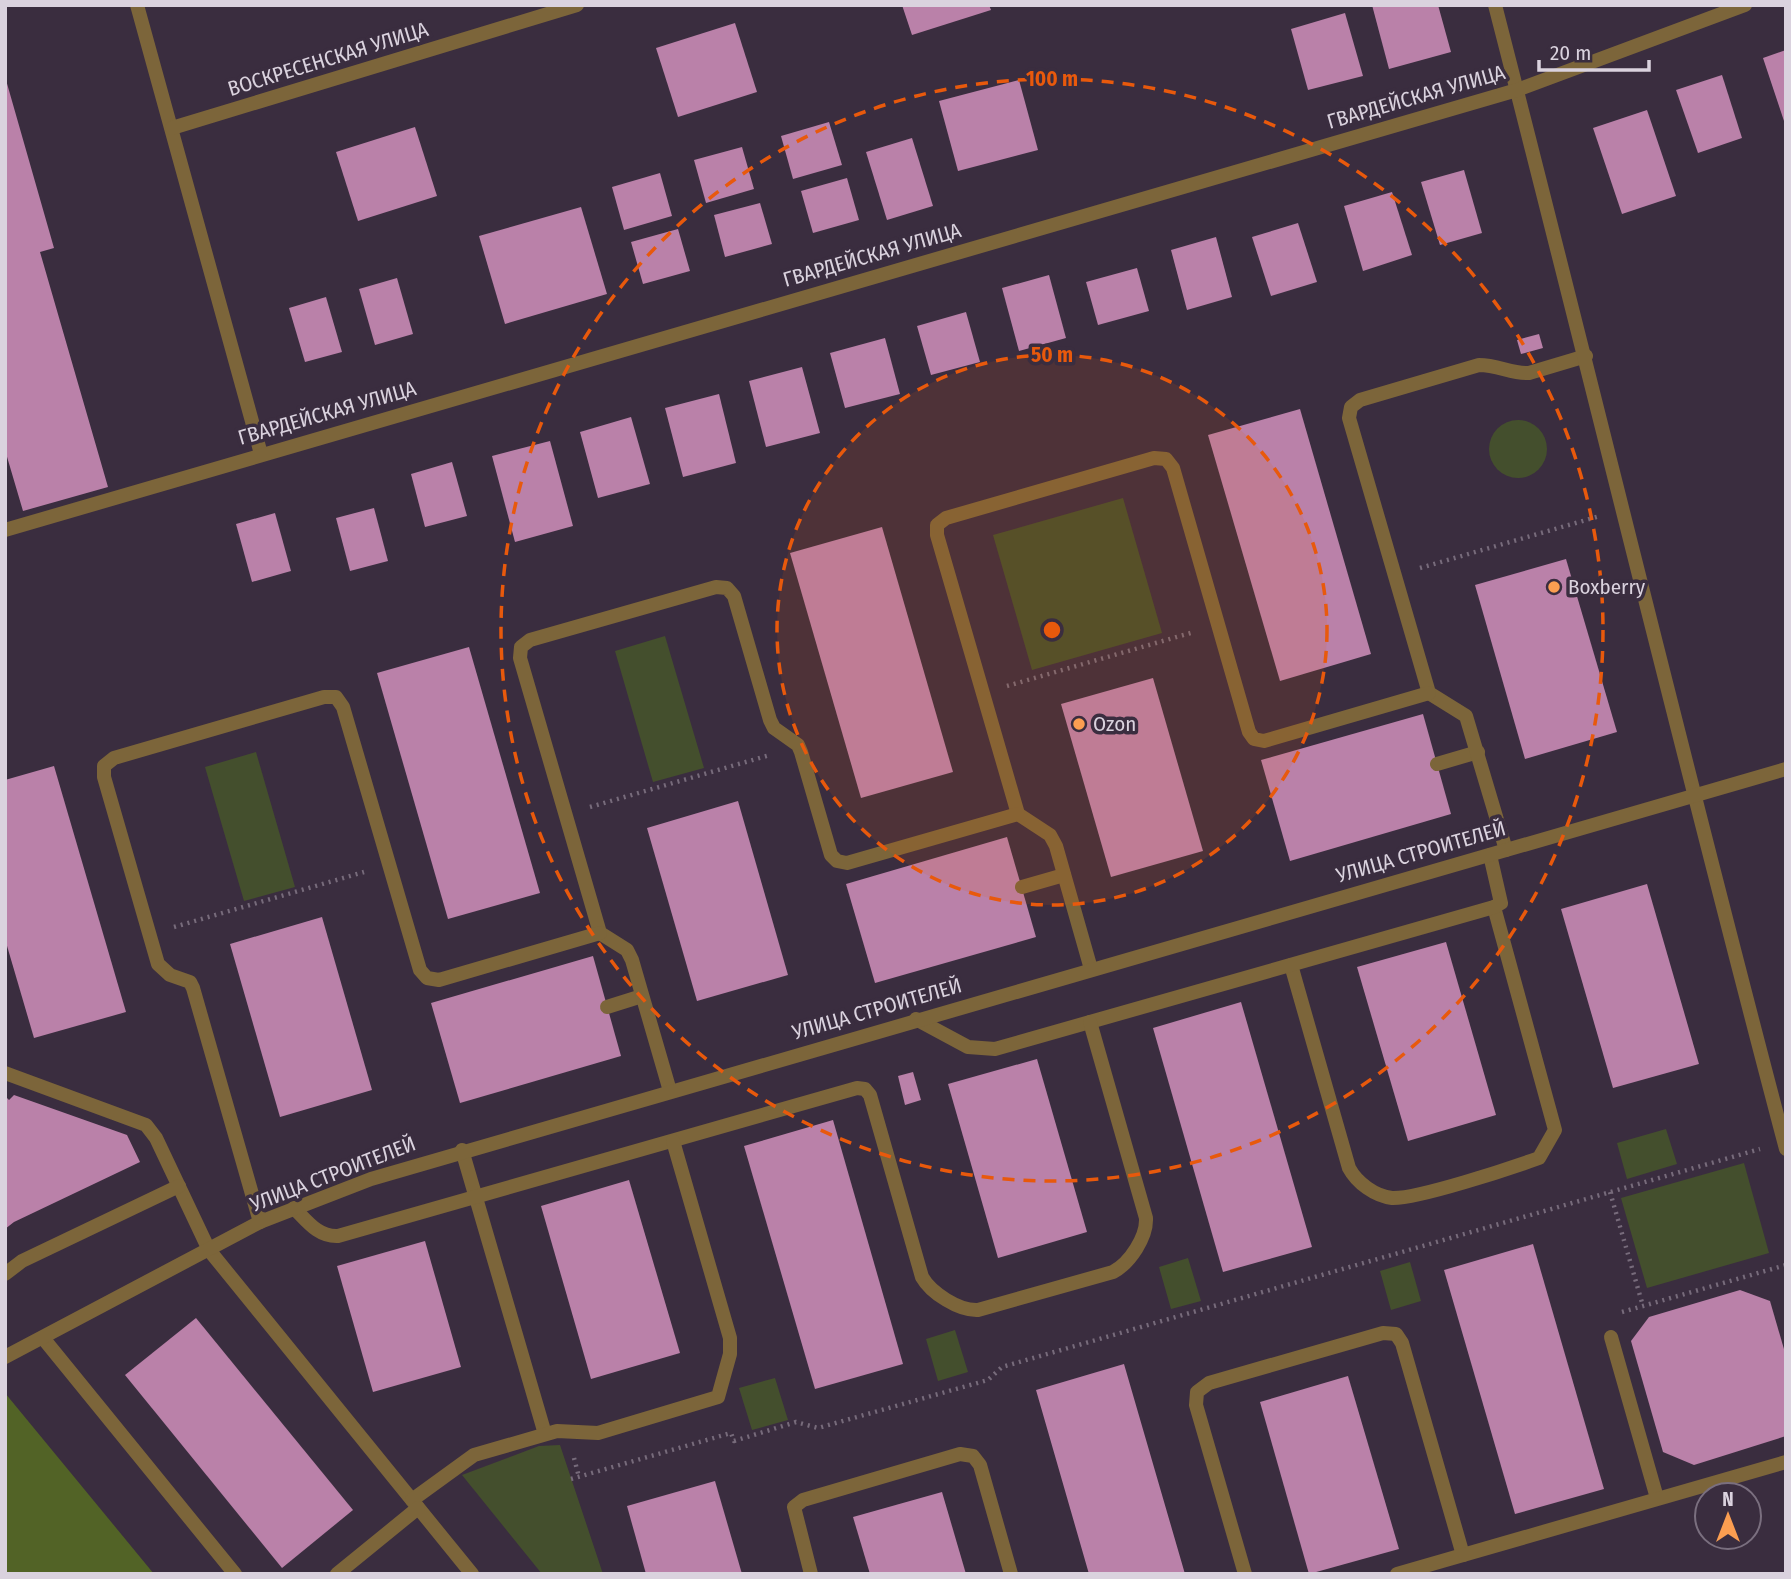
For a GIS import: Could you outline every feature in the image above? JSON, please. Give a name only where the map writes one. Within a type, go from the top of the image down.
[{"type":"street","points":[[136,5],[261,454]]},
{"type":"street","name":"ВОСКРЕСЕНСКАЯ УЛИЦА","points":[[172,128],[578,5]]},
{"type":"street","points":[[1495,5],[1586,356],[1693,796],[1785,1145]]},
{"type":"street","name":"ГВАРДЕЙСКАЯ УЛИЦА","points":[[5,530],[1517,90],[1745,5]]},
{"type":"street","points":[[1506,850],[1466,716],[1429,693],[1349,418],[1351,407],[1360,400],[1479,365],[1529,373],[1586,356]]},
{"type":"street","points":[[1091,969],[1050,835],[1018,814],[937,535],[937,525],[946,518],[1143,461],[1166,458],[1173,468],[1254,739],[1264,741],[1429,693]]},
{"type":"street","points":[[670,1091],[627,950],[600,933],[520,658],[521,647],[530,640],[716,587],[727,588],[734,596],[770,720],[774,728],[798,747],[831,855],[837,862],[847,863],[1018,814]]},
{"type":"street","points":[[260,1222],[193,988],[190,982],[162,971],[104,777],[104,766],[114,758],[324,697],[336,697],[343,707],[419,971],[427,978],[439,980],[600,933]]},
{"type":"street","points":[[1437,764],[1478,752]]},
{"type":"street","name":"УЛИЦА СТРОИТЕЛЕЙ","points":[[5,1357],[260,1222],[371,1179],[462,1150],[1786,769]]},
{"type":"street","points":[[915,1020],[968,1047],[995,1049],[1292,965],[1494,907],[1501,902],[1501,893],[1490,855]]},
{"type":"street","points":[[1022,887],[1064,875]]},
{"type":"street","points":[[1292,965],[1354,1178],[1381,1195],[1408,1196],[1539,1158],[1555,1130],[1494,907]]},
{"type":"street","points":[[607,1007],[642,996]]},
{"type":"street","points":[[294,1208],[319,1232],[327,1236],[338,1236],[857,1088],[866,1089],[927,1285],[971,1310],[1122,1268],[1146,1226],[1090,1022]]},
{"type":"street","points":[[5,1073],[146,1125],[156,1138],[209,1250],[472,1574]]},
{"type":"street","points":[[337,1574],[474,1455],[565,1430],[598,1433],[710,1400],[721,1391],[730,1354],[730,1338],[673,1141]]},
{"type":"street","points":[[462,1150],[545,1434]]},
{"type":"street","points":[[5,1274],[22,1261],[179,1186]]},
{"type":"street","points":[[1245,1574],[1196,1405],[1197,1392],[1209,1383],[1383,1333],[1396,1334],[1402,1343],[1463,1555]]},
{"type":"street","points":[[1611,1337],[1657,1498]]},
{"type":"street","points":[[43,1338],[235,1574]]},
{"type":"street","points":[[811,1574],[794,1507],[803,1500],[960,1454],[973,1455],[980,1465],[1012,1574]]},
{"type":"street","points":[[1397,1574],[1786,1462]]},
{"type":"path","points":[[1395,575],[1623,509]]},
{"type":"path","points":[[983,692],[1218,624]]},
{"type":"path","points":[[565,814],[798,747]]},
{"type":"path","points":[[149,934],[389,864]]},
{"type":"path","points":[[571,1479],[731,1433],[734,1441],[796,1422],[818,1428],[988,1380],[1002,1367],[1610,1192],[1785,1145]]},
{"type":"path","points":[[1610,1192],[1643,1306]]},
{"type":"path","points":[[1616,1314],[1786,1265]]},
{"type":"green space","points":[[1512,420],[1524,420],[1539,428],[1547,443],[1547,455],[1539,470],[1524,478],[1512,478],[1497,470],[1489,455],[1489,443],[1497,428]]},
{"type":"green space","points":[[1123,498],[1162,633],[1032,670],[993,535]]},
{"type":"green space","points":[[665,636],[704,768],[653,782],[615,651]]},
{"type":"green space","points":[[256,752],[295,887],[244,901],[205,767]]},
{"type":"green space","points":[[1666,1129],[1677,1164],[1627,1179],[1617,1143]]},
{"type":"green space","points":[[1744,1163],[1769,1253],[1647,1288],[1621,1198]]},
{"type":"green space","points":[[1188,1258],[1201,1301],[1171,1309],[1159,1267]]},
{"type":"green space","points":[[1410,1262],[1421,1301],[1391,1310],[1380,1271]]},
{"type":"green space","points":[[955,1330],[968,1372],[938,1381],[926,1339]]},
{"type":"green space","points":[[775,1378],[788,1420],[752,1430],[739,1388]]},
{"type":"green space","points":[[5,1393],[154,1574],[5,1574]]},
{"type":"green space","points":[[560,1445],[603,1574],[542,1574],[462,1475],[539,1446]]},
{"type":"building","points":[[902,5],[989,5],[991,10],[912,35]]},
{"type":"building","points":[[1372,5],[1438,5],[1451,52],[1389,69]]},
{"type":"building","points":[[1345,13],[1363,76],[1308,90],[1291,29]]},
{"type":"building","points":[[735,23],[757,92],[678,117],[656,48]]},
{"type":"building","points":[[1786,50],[1786,124],[1785,124],[1763,58]]},
{"type":"building","points":[[1722,75],[1742,138],[1698,153],[1676,90]]},
{"type":"building","points":[[6,80],[54,248],[40,252],[108,487],[23,511],[5,450]]},
{"type":"building","points":[[1019,80],[1038,150],[958,171],[939,101]]},
{"type":"building","points":[[1647,110],[1676,196],[1622,214],[1593,128]]},
{"type":"building","points":[[829,122],[842,165],[793,179],[781,136]]},
{"type":"building","points":[[415,127],[437,196],[358,221],[336,152]]},
{"type":"building","points":[[912,138],[933,206],[887,220],[866,152]]},
{"type":"building","points":[[742,147],[754,189],[706,203],[694,160]]},
{"type":"building","points":[[1464,170],[1482,233],[1440,245],[1421,182]]},
{"type":"building","points":[[660,173],[672,216],[624,230],[612,187]]},
{"type":"building","points":[[847,178],[859,220],[813,233],[801,191]]},
{"type":"building","points":[[1392,192],[1412,255],[1363,271],[1344,206]]},
{"type":"building","points":[[760,203],[772,244],[725,257],[714,215]]},
{"type":"building","points":[[581,207],[607,294],[505,324],[479,236]]},
{"type":"building","points":[[1298,223],[1317,282],[1271,296],[1252,237]]},
{"type":"building","points":[[678,229],[690,271],[643,284],[631,242]]},
{"type":"building","points":[[1216,237],[1232,297],[1187,310],[1171,250]]},
{"type":"building","points":[[1137,268],[1149,311],[1098,325],[1086,282]]},
{"type":"building","points":[[1049,275],[1066,338],[1019,351],[1002,288]]},
{"type":"building","points":[[397,278],[413,334],[375,345],[359,289]]},
{"type":"building","points":[[326,297],[342,352],[305,362],[289,308]]},
{"type":"building","points":[[966,312],[980,362],[931,375],[917,326]]},
{"type":"building","points":[[1539,334],[1543,348],[1521,354],[1517,340]]},
{"type":"building","points":[[885,338],[900,394],[845,408],[830,353]]},
{"type":"building","points":[[802,367],[820,433],[766,447],[749,381]]},
{"type":"building","points":[[719,394],[736,463],[683,477],[665,408]]},
{"type":"building","points":[[1300,409],[1371,654],[1280,681],[1208,435]]},
{"type":"building","points":[[631,417],[650,484],[598,498],[580,432]]},
{"type":"building","points":[[550,441],[573,526],[515,542],[492,456]]},
{"type":"building","points":[[452,462],[467,516],[425,527],[411,474]]},
{"type":"building","points":[[374,508],[388,561],[350,571],[336,518]]},
{"type":"building","points":[[275,513],[291,571],[252,582],[236,524]]},
{"type":"building","points":[[882,527],[953,772],[861,798],[790,553]]},
{"type":"building","points":[[1566,559],[1617,732],[1525,759],[1475,585]]},
{"type":"building","points":[[469,647],[540,893],[448,919],[377,673]]},
{"type":"building","points":[[1153,678],[1203,851],[1111,877],[1061,704]]},
{"type":"building","points":[[1423,714],[1451,814],[1290,861],[1261,760]]},
{"type":"building","points":[[54,766],[126,1012],[34,1038],[5,939],[5,780]]},
{"type":"building","points":[[738,801],[788,975],[697,1001],[647,828]]},
{"type":"building","points":[[1007,837],[1036,937],[875,983],[846,884]]},
{"type":"building","points":[[1647,884],[1699,1064],[1613,1088],[1561,909]]},
{"type":"building","points":[[322,917],[372,1090],[280,1117],[230,944]]},
{"type":"building","points":[[1446,942],[1496,1115],[1408,1141],[1357,967]]},
{"type":"building","points":[[593,956],[621,1056],[460,1103],[431,1003]]},
{"type":"building","points":[[1241,1002],[1312,1247],[1223,1272],[1153,1028]]},
{"type":"building","points":[[1037,1059],[1087,1232],[998,1258],[948,1084]]},
{"type":"building","points":[[913,1072],[921,1100],[905,1105],[898,1076]]},
{"type":"building","points":[[14,1095],[127,1135],[140,1162],[14,1222],[5,1229],[5,1096],[9,1100]]},
{"type":"building","points":[[833,1120],[903,1364],[815,1389],[744,1146]]},
{"type":"building","points":[[629,1180],[680,1353],[591,1379],[541,1206]]},
{"type":"building","points":[[425,1241],[461,1367],[373,1392],[337,1266]]},
{"type":"building","points":[[1533,1244],[1604,1489],[1515,1514],[1444,1270]]},
{"type":"building","points":[[1740,1290],[1770,1301],[1786,1356],[1786,1436],[1694,1465],[1663,1452],[1631,1341],[1649,1317]]},
{"type":"building","points":[[196,1318],[353,1510],[282,1568],[125,1375]]},
{"type":"building","points":[[1124,1364],[1185,1574],[1089,1574],[1036,1390]]},
{"type":"building","points":[[1348,1376],[1399,1549],[1309,1574],[1260,1402]]},
{"type":"building","points":[[715,1481],[742,1574],[646,1574],[627,1506]]},
{"type":"building","points":[[942,1492],[966,1574],[870,1574],[853,1517]]},
{"type":"place","name":"Boxberry","points":[[1554,587]]},
{"type":"place","name":"Ozon","points":[[1079,724]]}]
